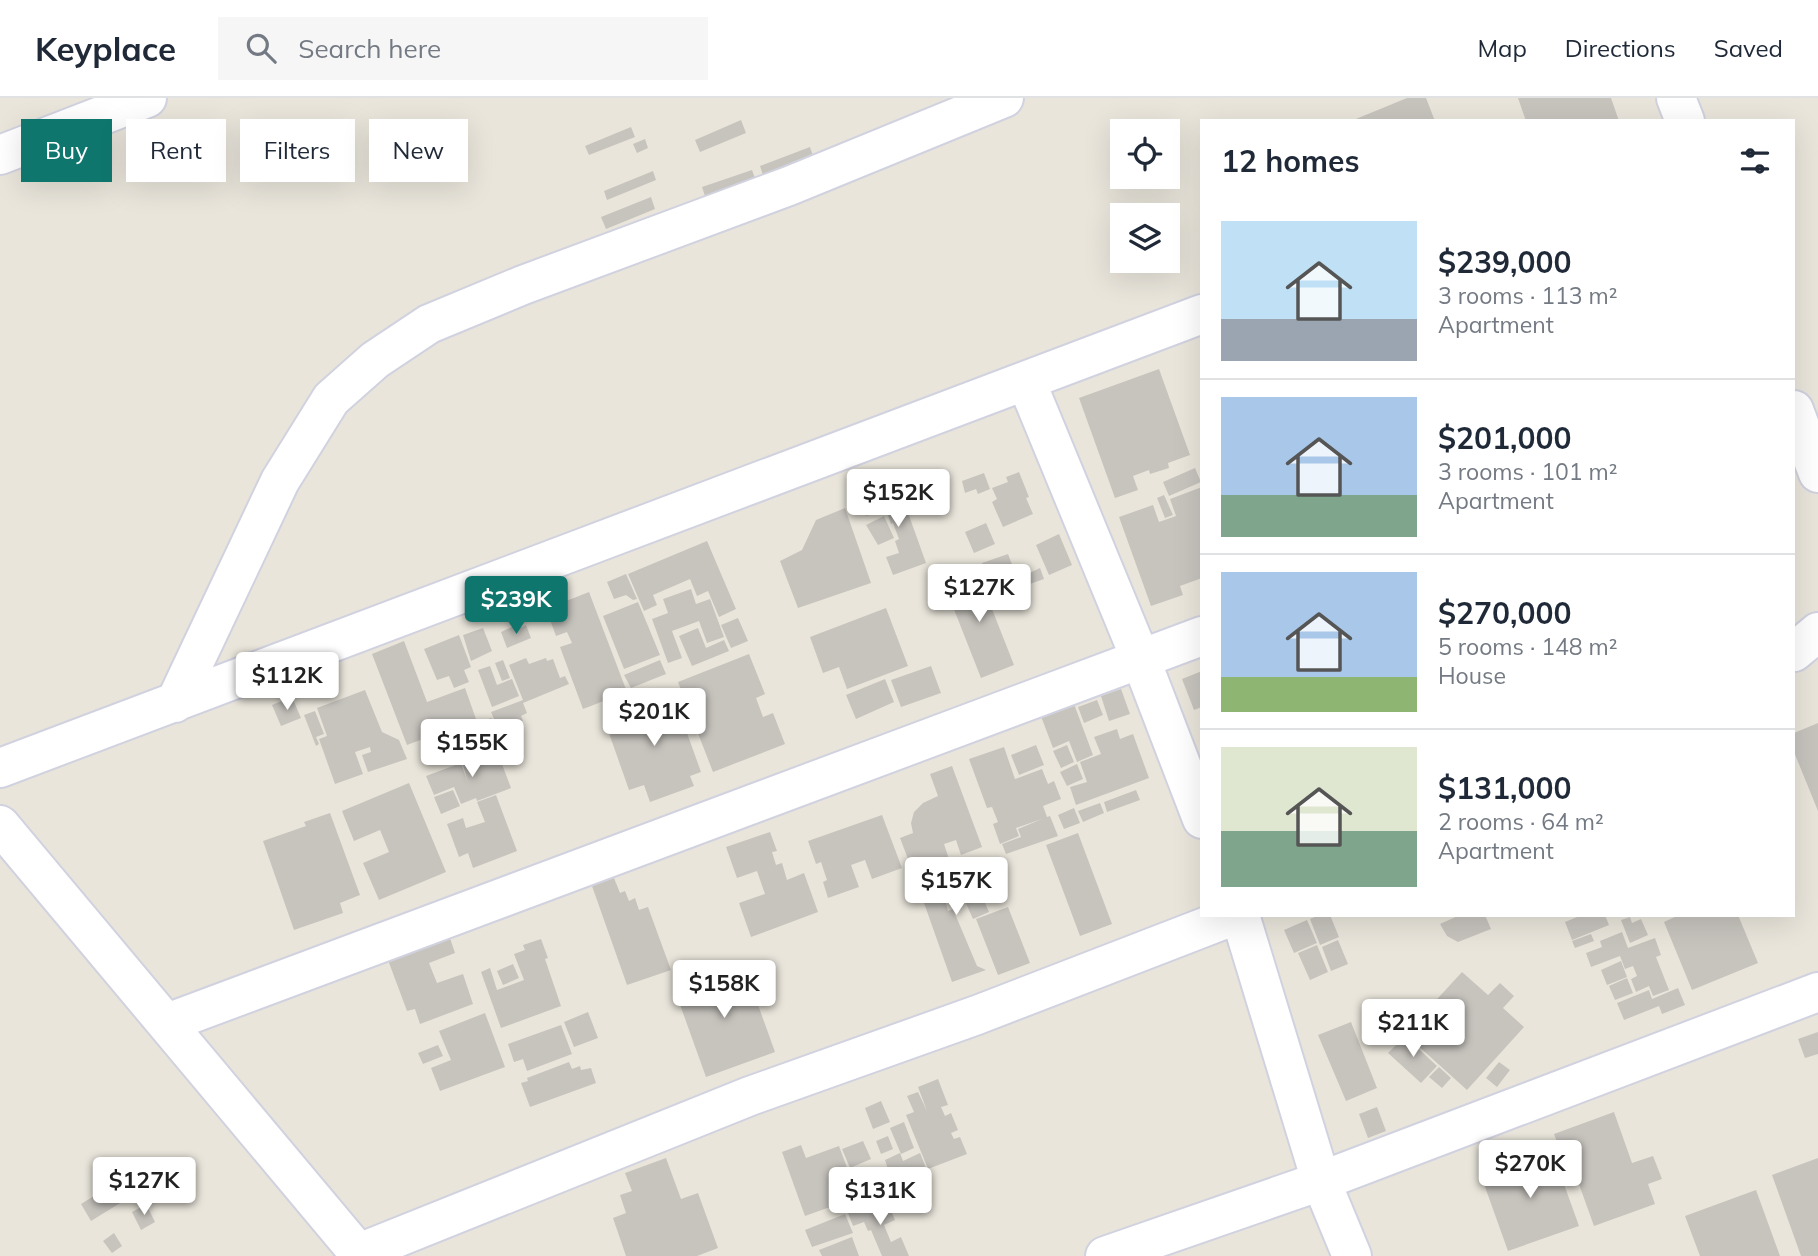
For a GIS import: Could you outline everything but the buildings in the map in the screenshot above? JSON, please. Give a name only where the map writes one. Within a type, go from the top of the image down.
[{"type":"street","points":[[0,155],[147,98]]},
{"type":"street","points":[[175,703],[280,481],[331,399],[375,360],[429,324],[523,285],[789,186],[1004,98]]},
{"type":"street","points":[[1676,98],[1684,119]]},
{"type":"street","points":[[0,768],[1200,315]]},
{"type":"street","points":[[1026,381],[1200,814]]},
{"type":"street","points":[[1795,413],[1818,474]]},
{"type":"street","points":[[1795,651],[1818,632]]},
{"type":"street","points":[[167,1023],[1200,637]]},
{"type":"street","points":[[0,825],[360,1254],[750,1096],[1233,917]]},
{"type":"street","points":[[1239,917],[1321,1181],[1352,1256]]},
{"type":"street","points":[[1105,1256],[1321,1181],[1818,992]]}]
